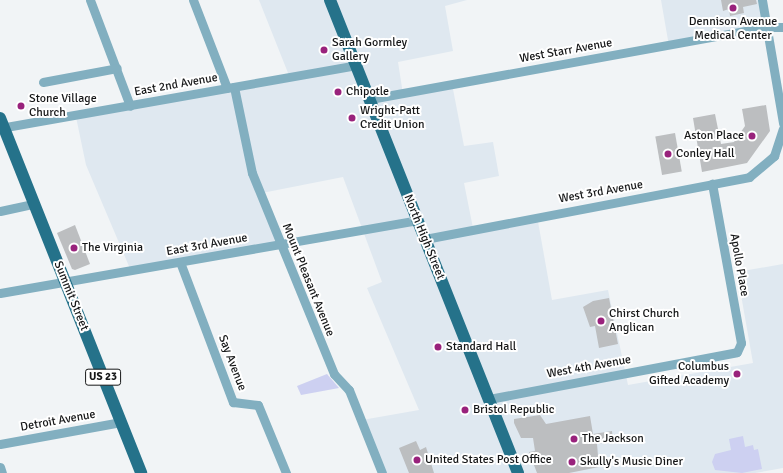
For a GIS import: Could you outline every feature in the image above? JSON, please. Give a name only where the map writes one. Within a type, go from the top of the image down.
[{"type":"main road","name":"North High Street","points":[[330,0],[518,473]]},
{"type":"main road","name":"Summit Street","points":[[1,125],[141,473]]},
{"type":"street","points":[[90,0],[117,68],[130,106]]},
{"type":"street","name":"Mount Pleasant Avenue","points":[[193,0],[231,88],[248,162],[280,244],[334,374],[349,390],[382,473]]},
{"type":"street","points":[[762,0],[783,124]]},
{"type":"street","points":[[766,27],[783,27]]},
{"type":"street","name":"West Starr Avenue","points":[[370,99],[766,27]]},
{"type":"street","name":"East 2nd Avenue","points":[[1,125],[130,106],[356,65]]},
{"type":"street","points":[[43,82],[117,68]]},
{"type":"street","name":"West 3rd Avenue","points":[[425,239],[749,177],[774,156],[783,128]]},
{"type":"street","name":"Apollo Place","points":[[712,184],[739,349]]},
{"type":"street","points":[[0,211],[34,204]]},
{"type":"street","name":"East 3rd Avenue","points":[[0,293],[418,220]]},
{"type":"street","name":"Say Avenue","points":[[180,262],[233,402],[258,405],[286,473]]},
{"type":"street","name":"West 4th Avenue","points":[[489,399],[733,354],[739,349]]},
{"type":"street","name":"Detroit Avenue","points":[[0,444],[121,422]]},
{"type":"street","points":[[0,467],[2,473]]},
{"type":"shaded area","points":[[259,0],[467,0],[445,6],[453,51],[398,62],[403,94],[452,84],[464,146],[493,142],[499,176],[464,183],[473,228],[537,216],[552,300],[608,290],[628,385],[753,363],[737,272],[783,264],[783,468],[755,473],[384,473],[362,420],[419,410],[367,288],[382,282],[343,177],[262,193],[280,247],[131,271],[86,165],[76,117],[290,78]]},
{"type":"shaded area","points":[[661,0],[761,0],[765,30],[669,46]]},
{"type":"shaded area","points":[[327,374],[339,388],[301,395],[297,386]]},
{"type":"shaded area","points":[[743,436],[745,447],[753,445],[754,450],[758,449],[762,469],[742,473],[715,470],[712,462],[715,454],[731,450],[729,439]]},
{"type":"building","name":"Dennison Avenue Medical Center","points":[[721,0],[756,0],[757,4],[743,7],[744,13],[730,16],[729,9],[723,11]]},
{"type":"building","name":"Aston Place","points":[[766,105],[770,131],[747,163],[702,172],[693,118],[715,114],[721,144],[734,142],[745,126],[742,109]]},
{"type":"building","name":"Conley Hall","points":[[675,133],[682,171],[662,175],[655,136]]},
{"type":"building","name":"The Virginia","points":[[75,225],[90,264],[75,270],[72,269],[57,233]]},
{"type":"building","name":"Chirst Church Anglican","points":[[609,298],[618,344],[599,348],[595,326],[590,327],[583,307],[593,301]]},
{"type":"building","name":"The Jackson","points":[[540,415],[546,424],[590,416],[593,434],[612,431],[613,441],[597,444],[599,467],[569,473],[537,473],[529,452],[535,451],[533,438],[521,438],[514,423],[514,419]]},
{"type":"building","name":"United States Post Office","points":[[416,441],[420,450],[426,447],[434,473],[409,473],[399,448]]},
{"type":"place","name":"Dennison Avenue Medical Center","points":[[733,8]]},
{"type":"place","name":"Sarah Gormley Gallery","points":[[324,50]]},
{"type":"place","name":"Chipotle","points":[[338,92]]},
{"type":"place","name":"Stone Village Church","points":[[21,106]]},
{"type":"place","name":"Wright-Patt Credit Union","points":[[352,118]]},
{"type":"place","name":"Aston Place","points":[[752,136]]},
{"type":"place","name":"Conley Hall","points":[[668,154]]},
{"type":"place","name":"The Virginia","points":[[74,248]]},
{"type":"place","name":"Chirst Church Anglican","points":[[601,321]]},
{"type":"place","name":"Standard Hall","points":[[438,347]]},
{"type":"place","name":"Columbus Gifted Academy","points":[[737,374]]},
{"type":"place","name":"Bristol Republic","points":[[465,410]]},
{"type":"place","name":"The Jackson","points":[[574,439]]},
{"type":"place","name":"United States Post Office","points":[[417,460]]},
{"type":"place","name":"Skully's Music Diner","points":[[572,462]]}]
